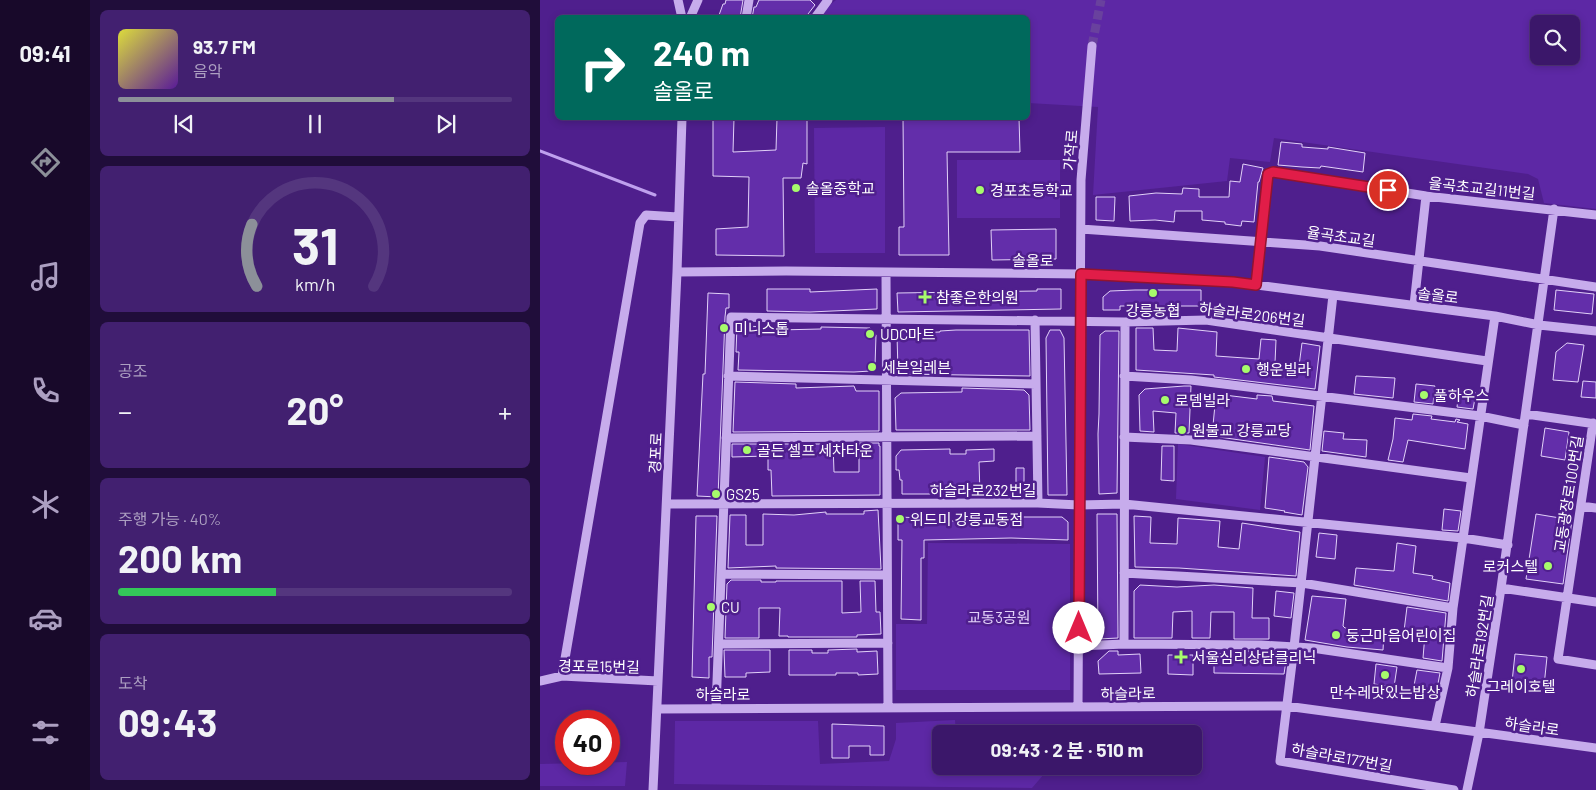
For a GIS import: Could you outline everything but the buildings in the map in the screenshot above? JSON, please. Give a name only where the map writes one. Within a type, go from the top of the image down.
[{"type":"street","points":[[678,0],[681,15]]},
{"type":"street","points":[[691,15],[698,0]]},
{"type":"street","points":[[746,15],[749,0]]},
{"type":"street","points":[[817,15],[828,0]]},
{"type":"street","name":"가작로","points":[[1078,708],[1081,180],[1092,46]]},
{"type":"street","name":"경포로","points":[[654,790],[682,120]]},
{"type":"street","name":"율곡초교길11번길","points":[[1256,285],[1268,174],[1273,172],[1426,196],[1596,215]]},
{"type":"street","points":[[1414,305],[1426,196]]},
{"type":"street","name":"하슬라로192번길","points":[[1467,790],[1480,733],[1554,209]]},
{"type":"street","points":[[562,676],[640,223],[646,215],[678,217]]},
{"type":"street","name":"율곡초교길","points":[[1081,229],[1320,246],[1596,287]]},
{"type":"street","name":"솔올로","points":[[677,272],[786,271],[1081,274],[1233,282],[1495,316],[1539,325],[1596,331]]},
{"type":"street","points":[[886,273],[888,708]]},
{"type":"street","points":[[1286,706],[1302,583],[1333,295]]},
{"type":"street","points":[[1435,726],[1448,668],[1453,608],[1487,361],[1495,316]]},
{"type":"street","points":[[716,708],[731,317],[1081,321]]},
{"type":"street","points":[[1035,320],[1038,503]]},
{"type":"street","name":"하슬라로206번길","points":[[1081,321],[1206,320],[1487,361]]},
{"type":"street","points":[[1124,322],[1124,644]]},
{"type":"street","points":[[728,376],[1036,384]]},
{"type":"street","points":[[1124,376],[1190,380],[1322,396],[1480,416],[1524,425]]},
{"type":"street","points":[[1526,414],[1595,424]]},
{"type":"street","name":"교동광장로100번길","points":[[1595,424],[1580,506],[1558,658],[1596,665]]},
{"type":"street","points":[[726,438],[1037,436]]},
{"type":"street","points":[[1124,437],[1191,440],[1472,478]]},
{"type":"street","name":"하슬라로232번길","points":[[667,504],[1038,503],[1079,506]]},
{"type":"street","points":[[1079,506],[1124,504],[1463,538],[1508,545]]},
{"type":"street","points":[[1580,506],[1596,508]]},
{"type":"street","points":[[1124,572],[1302,583],[1453,608]]},
{"type":"street","points":[[721,574],[887,575]]},
{"type":"street","points":[[1501,588],[1596,602]]},
{"type":"street","points":[[719,644],[888,643]]},
{"type":"street","points":[[1079,646],[1124,644],[1294,647],[1448,668]]},
{"type":"street","name":"경포로15번길","points":[[540,681],[562,676],[658,681]]},
{"type":"street","name":"하슬라로","points":[[657,709],[1286,706],[1596,748]]},
{"type":"street","name":"하슬라로177번길","points":[[1286,706],[1280,761],[1454,790]]},
{"type":"green space","points":[[836,0],[1596,0],[1596,209],[1544,203],[1538,179],[1528,174],[1274,138],[1270,162],[1230,158],[1227,181],[1093,195],[1098,107],[1030,103],[1030,15],[822,15],[825,9]]},
{"type":"green space","points":[[885,127],[885,253],[815,253],[814,128]]},
{"type":"green space","points":[[957,160],[1060,160],[1060,218],[957,218]]},
{"type":"green space","points":[[1178,444],[1265,457],[1260,510],[1176,499]]},
{"type":"green space","name":"교동3공원","points":[[928,543],[1070,544],[1070,690],[896,690],[896,624],[927,624]]},
{"type":"green space","points":[[955,720],[955,725],[932,725],[932,775],[1043,775],[1032,788],[674,784],[675,721],[818,721],[820,764],[889,761],[896,739],[896,723]]},
{"type":"green space","points":[[1021,724],[1063,724],[1063,725]]},
{"type":"green space","points":[[620,762],[627,762],[625,786],[540,786],[540,764],[555,764],[555,775],[620,775]]},
{"type":"waterway","points":[[540,151],[655,195]]},
{"type":"tunnel","points":[[1092,46],[1101,0]]},
{"type":"place","name":"솔올중학교","points":[[796,188]]},
{"type":"place","name":"경포초등학교","points":[[980,190]]},
{"type":"place","name":"강릉농협","points":[[1153,293]]},
{"type":"place","name":"참좋은한의원","points":[[925,297]]},
{"type":"place","name":"미니스톱","points":[[724,328]]},
{"type":"place","name":"UDC마트","points":[[870,334]]},
{"type":"place","name":"세븐일레븐","points":[[872,367]]},
{"type":"place","name":"행운빌라","points":[[1246,369]]},
{"type":"place","name":"풀하우스","points":[[1424,395]]},
{"type":"place","name":"로뎀빌라","points":[[1165,400]]},
{"type":"place","name":"원불교 강릉교당","points":[[1182,430]]},
{"type":"place","name":"골든 셀프 세차타운","points":[[747,450]]},
{"type":"place","name":"GS25","points":[[716,494]]},
{"type":"place","name":"위드미 강릉교동점","points":[[900,519]]},
{"type":"place","name":"로커스텔","points":[[1548,566]]},
{"type":"place","name":"CU","points":[[711,607]]},
{"type":"place","name":"둥근마음어린이집","points":[[1336,635]]},
{"type":"place","name":"서울심리상담클리닉","points":[[1181,657]]},
{"type":"place","name":"그레이호텔","points":[[1521,669]]},
{"type":"place","name":"만수레맛있는밥상","points":[[1385,675]]},
{"type":"route","points":[[1079,628],[1081,274],[1233,282],[1256,285],[1268,174],[1273,172],[1388,190]]}]
